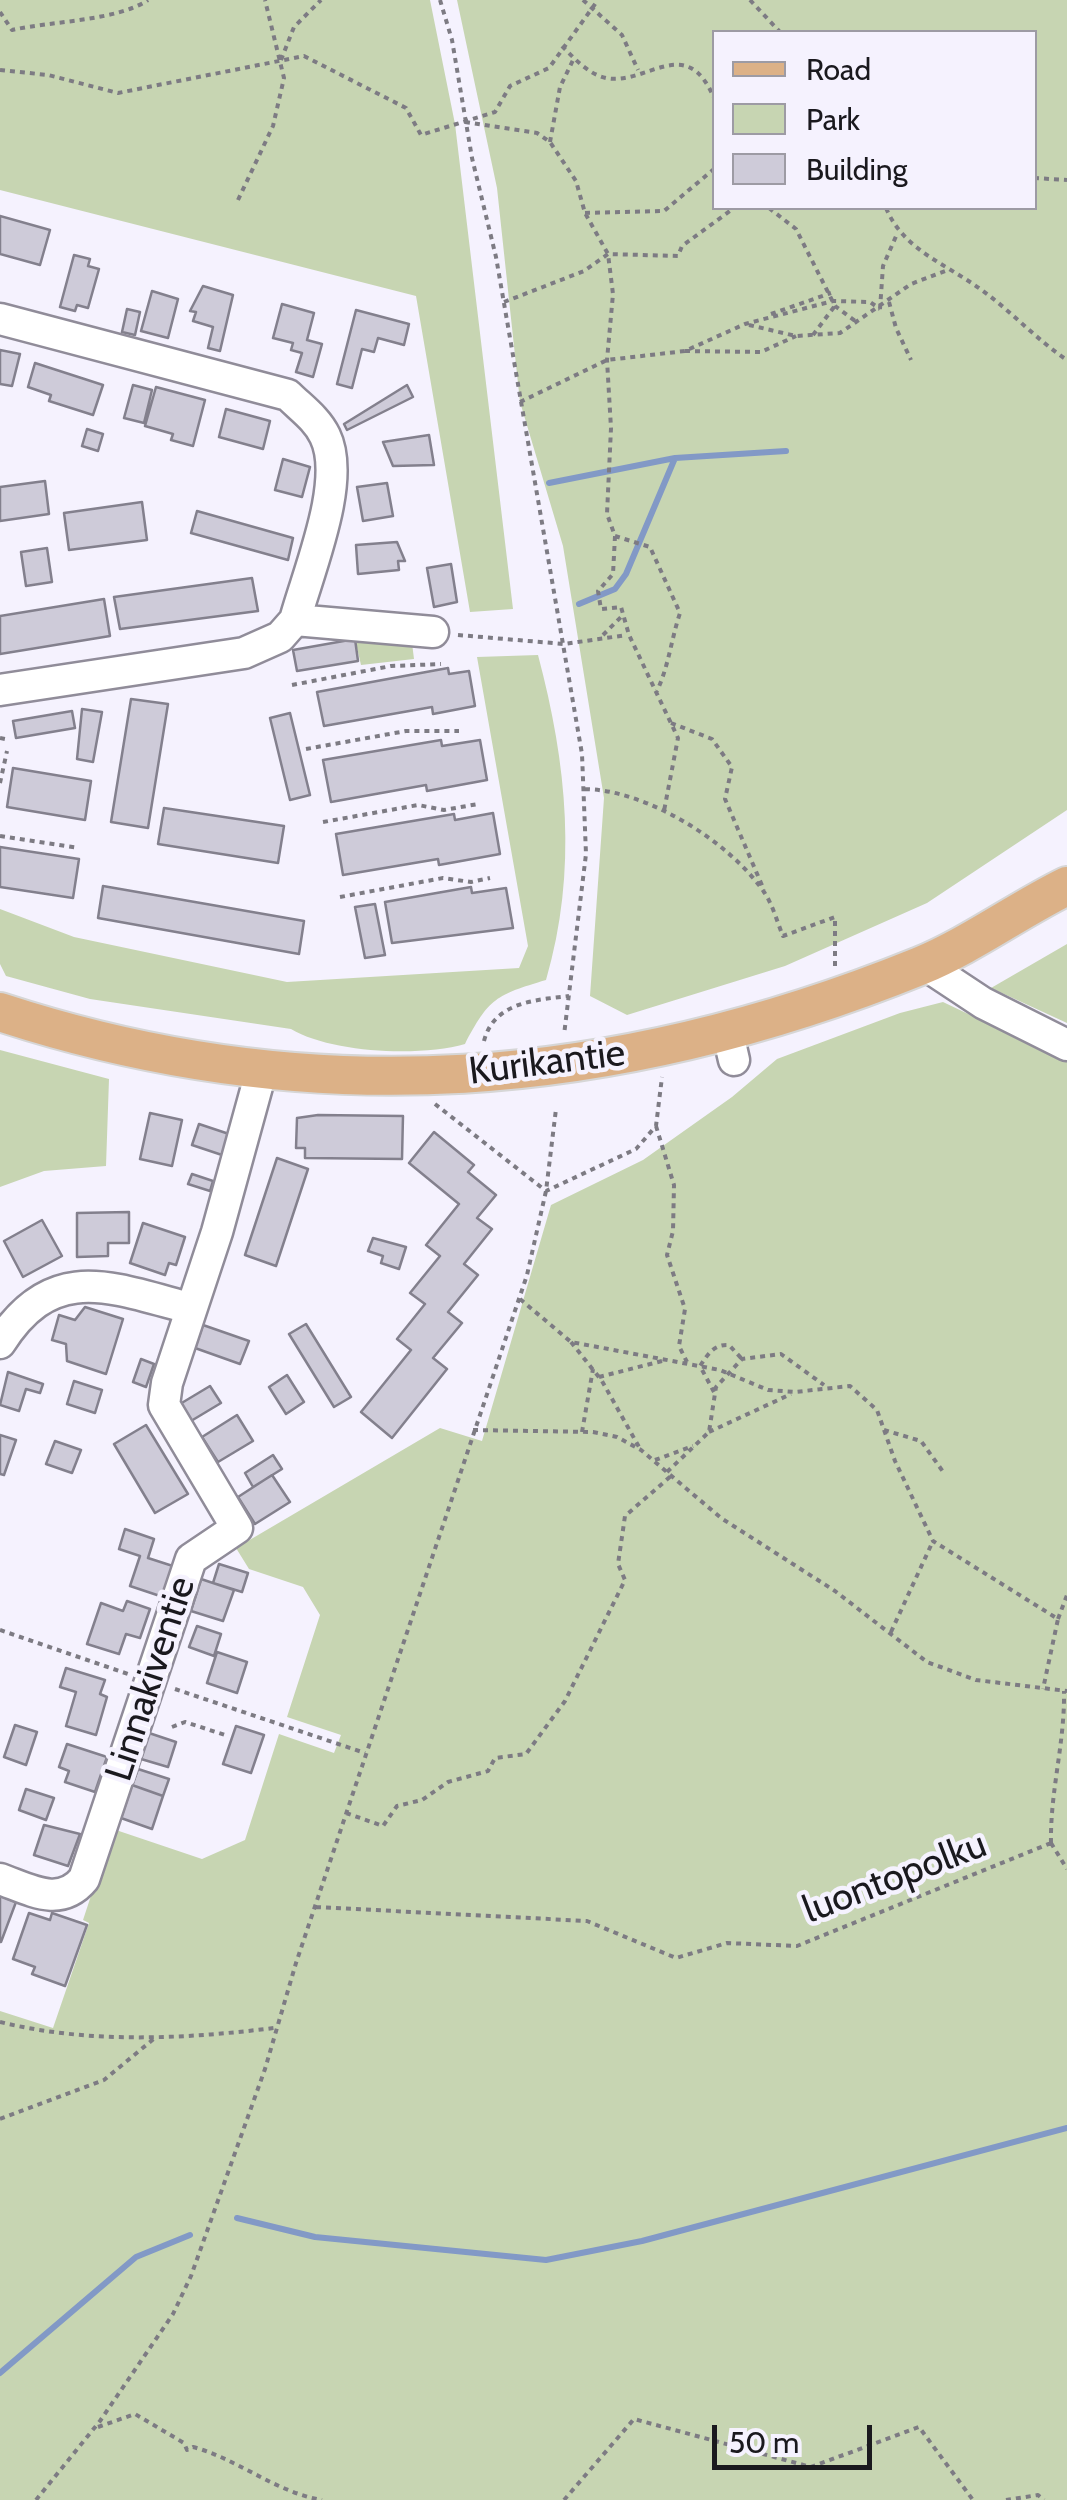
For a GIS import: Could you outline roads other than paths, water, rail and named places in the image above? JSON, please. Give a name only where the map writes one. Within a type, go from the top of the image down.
[{"type":"main road","name":"Kurikantie","points":[[0,1012],[159,1054],[262,1072],[432,1078],[650,1050],[731,1047],[924,964],[1067,886]]},
{"type":"street","points":[[0,318],[288,396],[317,422],[327,440],[334,475],[295,620],[280,637],[244,653],[0,690]]},
{"type":"street","points":[[295,620],[434,632]]},
{"type":"street","points":[[924,964],[983,1003],[1067,1045]]},
{"type":"street","name":"Linnakiventie","points":[[0,1879],[53,1897],[73,1893],[84,1880],[191,1559],[236,1528],[164,1405],[189,1308],[217,1232],[262,1072]]},
{"type":"street","points":[[0,1342],[23,1309],[54,1290],[96,1285],[189,1308]]},
{"type":"waterway","points":[[549,483],[675,458],[786,451]]},
{"type":"waterway","points":[[579,604],[615,589],[626,574],[675,458]]},
{"type":"waterway","points":[[237,2218],[315,2237],[546,2260],[642,2241],[1067,2128]]},
{"type":"waterway","points":[[0,2373],[136,2257],[190,2235]]}]
